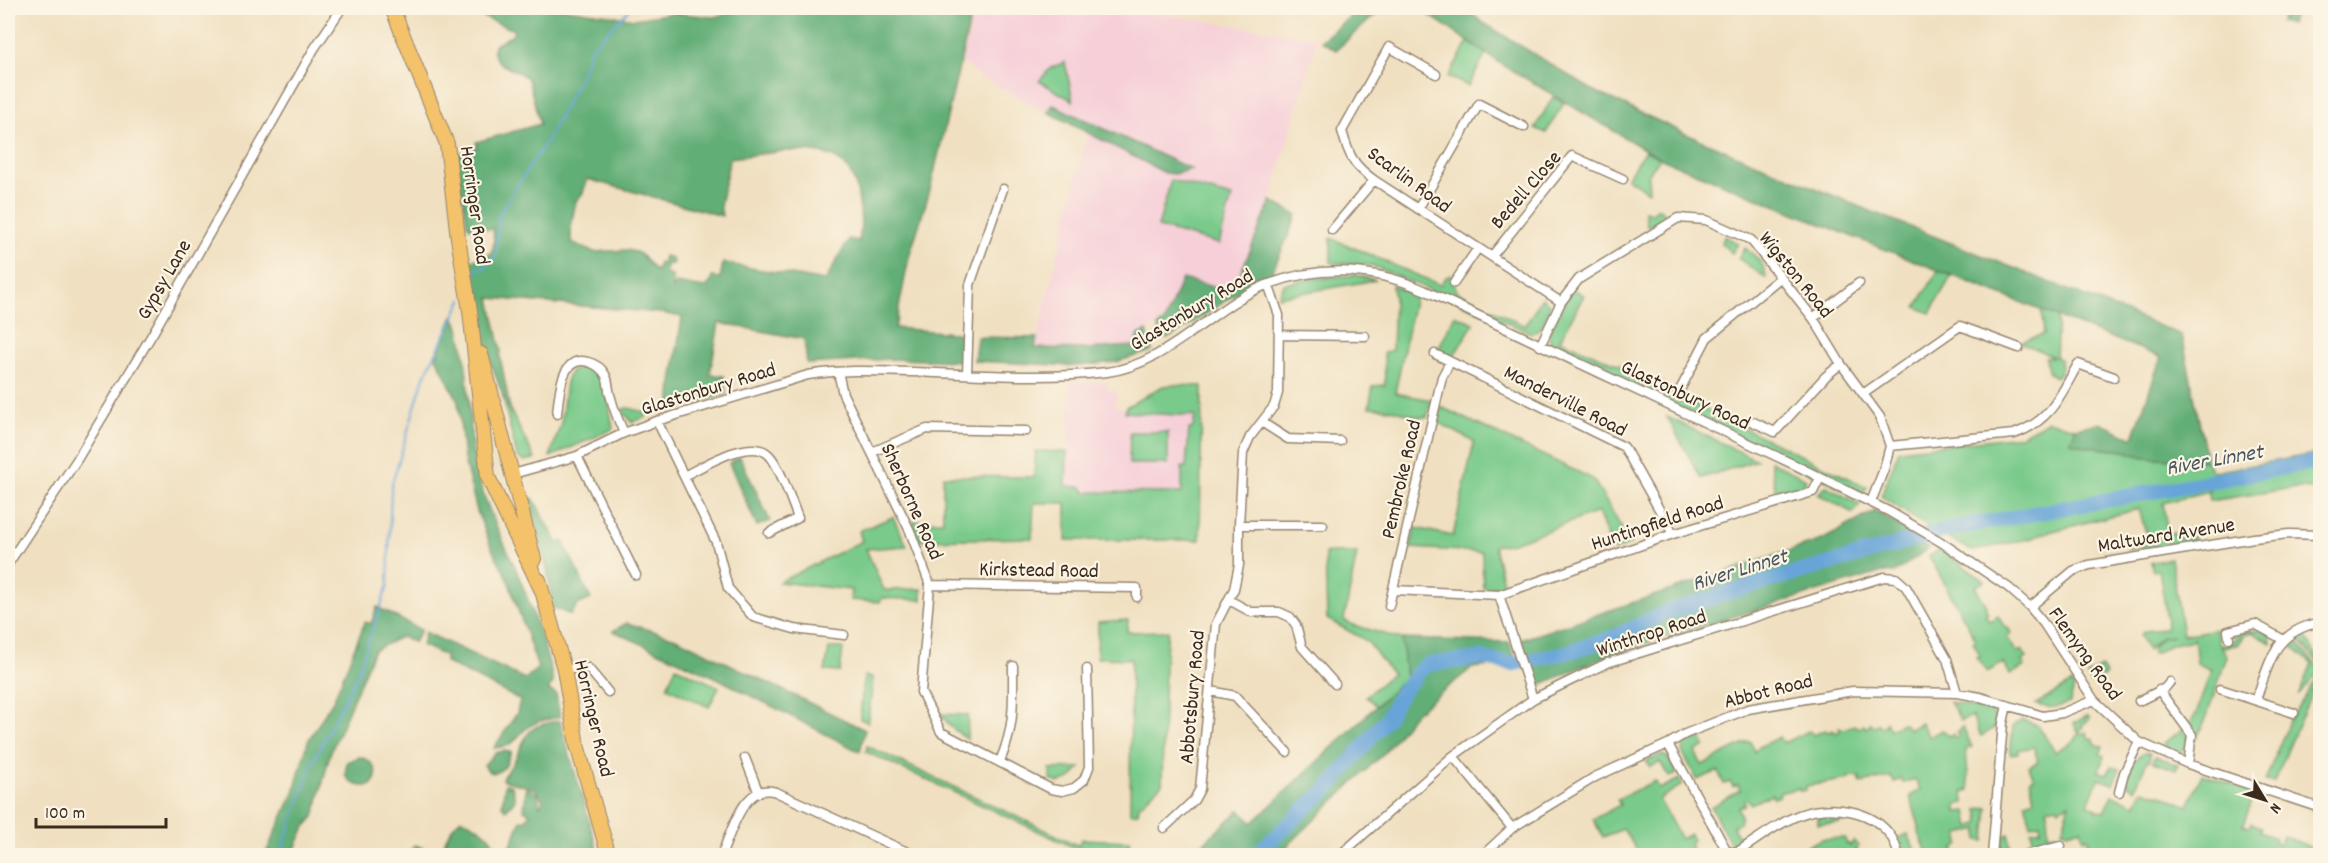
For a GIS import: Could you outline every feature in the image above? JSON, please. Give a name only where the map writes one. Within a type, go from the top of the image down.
[{"type":"main road","name":"Horringer Road","points":[[392,8],[447,144],[458,238],[470,311],[488,477],[542,589]]},
{"type":"main road","name":"Horringer Road","points":[[470,311],[564,669],[577,744],[609,855]]},
{"type":"main road","points":[[488,477],[513,474]]},
{"type":"street","name":"Gypsy Lane","points":[[8,564],[84,449],[153,333],[314,49],[342,8]]},
{"type":"street","name":"Scarlin Road","points":[[1436,74],[1389,47],[1342,131],[1350,157],[1359,169],[1374,180],[1561,302]]},
{"type":"street","points":[[1418,209],[1479,104],[1524,127]]},
{"type":"street","name":"Bedell Close","points":[[1492,256],[1572,156],[1623,179]]},
{"type":"street","points":[[1332,230],[1374,180]]},
{"type":"street","points":[[967,374],[970,285],[1003,189]]},
{"type":"street","name":"Wigston Road","points":[[1540,346],[1561,302],[1579,279],[1677,218],[1706,220],[1751,240],[1814,318],[1841,364],[1880,417],[1890,446]]},
{"type":"street","points":[[1454,279],[1478,248]]},
{"type":"street","name":"Glastonbury Road","points":[[513,474],[578,456],[624,433],[657,421],[808,375],[838,372],[1062,376],[1108,372],[1133,365],[1162,352],[1230,306],[1268,284],[1293,277],[1350,271],[1398,279],[1871,502],[1918,528]]},
{"type":"street","points":[[1680,390],[1707,338],[1780,278]]},
{"type":"street","points":[[1814,318],[1859,283]]},
{"type":"street","name":"Abbotsbury Road","points":[[1164,828],[1194,800],[1200,789],[1216,624],[1234,589],[1239,565],[1243,453],[1250,437],[1274,406],[1278,393],[1279,315],[1268,284]]},
{"type":"street","points":[[1863,393],[1960,326],[2019,348]]},
{"type":"street","points":[[1280,335],[1365,336]]},
{"type":"street","name":"Manderville Road","points":[[1435,354],[1624,447],[1673,534]]},
{"type":"street","points":[[557,414],[562,378],[567,369],[584,361],[602,368],[624,433]]},
{"type":"street","name":"Pembroke Road","points":[[1389,606],[1443,377],[1450,362]]},
{"type":"street","points":[[1750,421],[1775,432],[1826,376],[1841,364]]},
{"type":"street","points":[[1871,502],[1890,446],[2014,434],[2030,428],[2045,417],[2055,406],[2078,364],[2114,376]]},
{"type":"street","name":"Sherborne Road","points":[[838,372],[843,394],[910,531],[930,585],[921,692],[941,732],[1051,789],[1062,791],[1074,788],[1084,780],[1089,767],[1087,669]]},
{"type":"street","points":[[657,421],[716,542],[728,588],[753,617],[794,629],[844,635]]},
{"type":"street","points":[[1263,423],[1288,439],[1340,441]]},
{"type":"street","points":[[872,452],[927,429],[1026,431]]},
{"type":"street","points":[[684,476],[732,453],[751,448],[765,451],[774,462],[798,518],[769,533]]},
{"type":"street","points":[[578,456],[636,575]]},
{"type":"street","name":"Huntingfield Road","points":[[1394,590],[1499,594],[1673,534],[1813,492],[1820,478]]},
{"type":"street","points":[[1239,525],[1323,525]]},
{"type":"street","name":"Flemyng Road","points":[[1918,528],[2009,588],[2030,607],[2044,624],[2094,700],[2139,742],[2188,764],[2320,808]]},
{"type":"street","name":"Maltward Avenue","points":[[2030,607],[2073,571],[2089,565],[2254,538],[2289,534],[2320,535]]},
{"type":"street","name":"Winthrop Road","points":[[1339,855],[1453,756],[1533,699],[1607,663],[1891,576],[1901,580],[1906,587],[1947,659],[1957,693]]},
{"type":"street","name":"Kirkstead Road","points":[[930,585],[1137,588],[1137,597]]},
{"type":"street","points":[[1499,594],[1533,699]]},
{"type":"street","points":[[1228,600],[1251,612],[1280,612],[1290,617],[1296,625],[1302,647],[1335,684]]},
{"type":"street","points":[[2256,699],[2276,648],[2282,639],[2297,629],[2320,622]]},
{"type":"street","points":[[2229,638],[2228,631],[2255,624],[2282,639]]},
{"type":"street","points":[[1000,761],[1008,744],[1012,725],[1013,666]]},
{"type":"street","points":[[564,669],[588,668],[608,692]]},
{"type":"street","points":[[2139,701],[2170,682]]},
{"type":"street","points":[[2220,689],[2294,713]]},
{"type":"street","points":[[2159,690],[2192,735],[2188,764]]},
{"type":"street","points":[[1210,691],[1235,696],[1287,752]]},
{"type":"street","name":"Abbot Road","points":[[1482,855],[1512,828],[1595,777],[1685,734],[1749,709],[1853,691],[1957,693],[2043,716],[2062,713],[2094,700]]},
{"type":"street","points":[[1992,855],[2003,723],[2007,705]]},
{"type":"street","points":[[2119,792],[2124,773],[2139,742]]},
{"type":"street","points":[[1668,744],[1727,854],[1739,850],[1798,816],[1832,809],[1853,812],[1875,822],[1892,838],[1899,855]]},
{"type":"street","points":[[1453,756],[1512,828]]},
{"type":"street","points":[[746,758],[758,791]]},
{"type":"street","points":[[721,855],[746,801],[758,791],[773,791],[916,855]]},
{"type":"street","points":[[2021,855],[2061,846]]},
{"type":"shaded area","points":[[974,8],[1121,8],[1317,38],[1269,206],[1237,282],[1225,290],[1173,313],[1164,323],[1138,335],[1134,346],[1087,349],[1035,348],[1087,134],[978,76],[962,62]]},
{"type":"shaded area","points":[[1070,382],[1107,382],[1108,390],[1118,391],[1114,407],[1126,407],[1163,386],[1201,386],[1199,494],[1085,492],[1082,487],[1067,486]]},
{"type":"green space","points":[[462,8],[562,8],[634,19],[673,13],[714,17],[728,14],[738,8],[973,8],[930,190],[909,257],[895,328],[965,334],[962,361],[890,359],[807,364],[804,339],[719,323],[710,374],[724,376],[726,394],[670,411],[682,317],[661,313],[490,298],[511,414],[484,338],[474,300],[468,260],[482,258],[491,253],[494,243],[493,229],[470,228],[467,224],[456,155],[477,147],[476,142],[540,124],[528,79],[500,63],[494,53],[494,46],[513,34],[514,30]],"holes":[[[800,151],[826,154],[836,159],[845,165],[856,187],[861,217],[859,241],[849,239],[825,281],[723,263],[720,278],[712,277],[711,282],[705,288],[676,283],[673,288],[672,276],[665,274],[667,264],[673,264],[672,258],[664,256],[662,264],[659,263],[656,271],[639,253],[627,250],[593,252],[571,242],[571,225],[576,201],[583,193],[587,179],[722,216],[720,205],[730,158]]]},
{"type":"green space","points":[[1360,8],[1383,8],[1336,50],[1321,41]]},
{"type":"green space","points":[[1419,8],[1465,8],[1482,22],[1592,90],[1686,134],[1868,210],[2182,335],[2207,461],[2144,457],[2125,451],[2070,442],[2076,428],[2100,423],[2133,438],[2161,357],[1848,235],[1659,158],[1503,65]]},
{"type":"green space","points":[[2287,8],[2297,8],[2290,25],[2281,22]]},
{"type":"green space","points":[[1468,42],[1486,54],[1468,86],[1448,77]]},
{"type":"green space","points":[[1065,62],[1073,101],[1039,81],[1051,68]]},
{"type":"green space","points":[[1553,97],[1564,103],[1546,133],[1535,128]]},
{"type":"green space","points":[[1053,105],[1191,169],[1175,174],[1165,173],[1048,112]]},
{"type":"green space","points":[[1645,150],[1659,158],[1648,176],[1649,192],[1627,178]]},
{"type":"green space","points":[[1171,180],[1232,197],[1219,244],[1158,227]]},
{"type":"green space","points":[[1271,201],[1297,215],[1271,275],[1259,278],[1167,339],[1159,336],[1158,326],[1164,323],[1182,279],[1225,290],[1237,282]]},
{"type":"green space","points":[[1657,208],[1665,213],[1665,220],[1647,227],[1645,211],[1653,213]]},
{"type":"green space","points":[[1725,236],[1738,244],[1732,253],[1721,243]]},
{"type":"green space","points":[[1331,238],[1440,285],[1450,275],[1457,279],[1454,283],[1457,292],[1525,326],[1542,298],[1550,305],[1546,318],[1539,329],[1531,333],[1371,265],[1331,263]]},
{"type":"green space","points":[[1745,248],[1759,261],[1766,278],[1738,258]]},
{"type":"green space","points":[[1939,269],[1952,275],[1930,313],[1916,307]]},
{"type":"green space","points":[[1355,275],[1376,280],[1278,297],[1284,284]]},
{"type":"green space","points":[[1392,285],[1415,296],[1395,393],[1432,400],[1427,417],[1369,407],[1373,386],[1385,385],[1384,353],[1392,350],[1394,297]]},
{"type":"green space","points":[[1571,288],[1584,295],[1560,340],[1664,384],[1667,391],[1867,487],[1860,497],[1561,352],[1552,344],[1548,335]]},
{"type":"green space","points":[[2041,309],[2058,316],[2056,358],[2060,359],[2061,371],[2056,377],[2049,373],[2045,357],[2054,357],[2020,342],[2044,334]]},
{"type":"green space","points":[[1455,315],[1474,323],[1453,357],[1438,349]]},
{"type":"green space","points":[[453,316],[458,324],[465,357],[472,446],[478,478],[539,632],[553,683],[548,690],[556,694],[560,717],[534,724],[522,732],[511,744],[494,748],[517,713],[520,700],[445,662],[445,656],[422,645],[425,632],[525,679],[538,668],[507,577],[492,549],[477,511],[464,459],[458,401],[436,357]]},
{"type":"green space","points":[[1147,331],[1152,351],[1116,362],[1076,366],[974,361],[977,337],[1037,338],[1035,348],[1087,349],[1134,346],[1138,335]]},
{"type":"green space","points":[[584,366],[599,373],[607,393],[613,429],[550,457],[561,423],[566,382],[570,372]]},
{"type":"green space","points":[[1163,386],[1202,386],[1200,540],[1066,540],[1066,503],[1034,503],[1032,538],[918,540],[913,521],[943,521],[943,476],[1034,477],[1036,451],[1067,452],[1066,486],[1082,487],[1085,492],[1182,493],[1182,467],[1186,467],[1189,429],[1193,428],[1195,416],[1125,412],[1126,407]]},
{"type":"green space","points":[[502,394],[535,459],[523,461],[517,456]]},
{"type":"green space","points":[[1441,407],[1593,479],[1631,544],[1613,551],[1598,512],[1513,543],[1494,546],[1504,587],[1483,588],[1482,552],[1410,548],[1415,528],[1453,536],[1474,442],[1438,422]]},
{"type":"green space","points":[[628,408],[646,412],[646,417],[632,422],[621,410]]},
{"type":"green space","points":[[1667,417],[1757,460],[1701,478]]},
{"type":"green space","points":[[2048,421],[2076,428],[2071,442],[2096,448],[2125,451],[2144,457],[2207,461],[2212,472],[2320,453],[2320,489],[2293,488],[2209,501],[2209,491],[2163,503],[2168,535],[2174,533],[2175,538],[2193,536],[2194,541],[2129,550],[2128,548],[2144,545],[2143,541],[2148,539],[2139,509],[2033,538],[1973,551],[1932,530],[1881,496],[1899,450],[2020,436]]},
{"type":"green space","points":[[1130,432],[1168,432],[1168,464],[1129,464]]},
{"type":"green space","points":[[740,457],[770,521],[757,526],[729,463]]},
{"type":"green space","points":[[1770,461],[1806,479],[1802,490],[1777,498]]},
{"type":"green space","points":[[1826,486],[1860,505],[1853,513],[1818,494]]},
{"type":"green space","points":[[533,498],[558,543],[563,541],[591,599],[577,605],[571,615],[552,607],[548,573],[530,502]]},
{"type":"green space","points":[[1875,511],[1915,534],[1918,539],[1929,543],[1919,544],[1929,548],[1894,573],[1883,572],[1616,652],[1542,684],[1532,676],[1526,666],[1517,641],[1822,540]]},
{"type":"green space","points":[[893,517],[907,546],[866,549],[884,590],[922,589],[922,600],[882,598],[880,602],[850,600],[851,590],[779,582],[862,541],[859,531]]},
{"type":"green space","points":[[1940,550],[1985,581],[1975,587],[1987,606],[1985,608],[1988,613],[1985,615],[1990,621],[1998,616],[2005,628],[2008,628],[2011,633],[2007,637],[2017,653],[2022,650],[2027,658],[2022,661],[2025,666],[2010,675],[2003,663],[1987,672],[1977,657],[1980,655],[1973,642],[1976,640],[1929,556]]},
{"type":"green space","points":[[1325,553],[1357,553],[1344,620],[1353,625],[1402,639],[1406,678],[1376,706],[1366,696],[1392,674],[1367,641],[1327,619]]},
{"type":"green space","points":[[2171,559],[2183,635],[2216,629],[2220,645],[2233,641],[2239,632],[2260,630],[2270,635],[2271,643],[2252,632],[2244,635],[2237,645],[2222,647],[2227,656],[2206,719],[2196,739],[2187,728],[2196,714],[2211,670],[2197,663],[2194,637],[2193,640],[2173,644],[2153,654],[2152,648],[2161,638],[2174,636],[2161,637],[2147,650],[2140,635],[2145,631],[2165,629],[2167,619],[2159,570],[2153,571],[2151,562]]},
{"type":"green space","points":[[377,607],[421,630],[414,642],[401,637],[374,650],[330,754],[314,817],[305,827],[292,855],[265,855],[294,792],[308,741],[334,699],[365,622],[371,624]]},
{"type":"green space","points":[[1128,620],[1127,632],[1168,631],[1162,784],[1139,806],[1138,813],[1130,813],[1131,659],[1097,658],[1098,622]]},
{"type":"green space","points":[[627,623],[676,638],[865,730],[860,752],[715,677],[613,631]]},
{"type":"green space","points":[[2305,636],[2320,662],[2320,666],[2299,639]]},
{"type":"green space","points":[[1402,639],[1509,642],[1517,663],[1472,668],[1414,714],[1385,752],[1278,855],[1189,856],[1240,810],[1252,823],[1406,678]]},
{"type":"green space","points":[[2297,642],[2320,671],[2298,696],[2312,664],[2292,647]]},
{"type":"green space","points":[[829,648],[843,648],[840,672],[825,671]]},
{"type":"green space","points":[[676,667],[719,687],[709,707],[667,687]]},
{"type":"green space","points":[[2101,667],[2106,675],[2092,683],[2087,675]]},
{"type":"green space","points":[[864,676],[873,678],[868,722],[860,719]]},
{"type":"green space","points":[[2320,677],[2320,692],[2313,690],[2274,782],[2265,781],[2289,721]]},
{"type":"green space","points":[[2072,683],[2074,687],[2070,703],[2057,707],[2036,704]]},
{"type":"green space","points":[[1950,702],[1991,711],[1996,719],[1995,728],[1981,736],[1972,716],[1961,721]]},
{"type":"green space","points":[[940,714],[968,715],[967,739],[952,728]]},
{"type":"green space","points":[[2087,716],[2090,719],[2079,730],[2081,734],[2086,732],[2089,739],[2092,738],[2097,745],[2103,746],[2100,754],[2104,756],[2099,771],[2107,775],[2111,767],[2120,769],[2113,784],[2098,779],[2088,804],[2097,808],[2096,810],[2104,812],[2112,795],[2136,804],[2142,790],[2188,806],[2202,774],[2255,793],[2243,825],[2249,827],[2251,823],[2261,827],[2259,832],[2275,838],[2274,842],[2280,844],[2283,836],[2320,851],[2320,855],[2087,855],[2082,853],[2088,851],[2086,843],[2089,841],[2088,838],[2083,840],[2081,828],[2068,832],[2062,830],[2070,804],[2059,809],[2057,806],[2047,808],[2048,834],[2057,833],[2050,837],[2051,842],[2024,849],[2023,845],[2031,844],[2030,841],[2033,839],[2031,831],[2041,829],[2040,823],[2031,825],[2025,802],[2034,799],[2030,780],[2034,779],[2029,766],[2038,762],[2034,747],[2017,750],[2018,753],[2010,754],[2013,726],[2021,720],[2038,725],[2055,752],[2076,740],[2076,736],[2079,735],[2074,723]]},
{"type":"green space","points":[[560,721],[599,855],[579,855],[578,851],[557,847],[551,855],[510,855],[510,848],[521,820],[525,821],[530,813],[524,810],[526,788],[537,793],[540,806],[543,801],[536,789],[502,780],[527,734],[538,726]]},
{"type":"green space","points":[[1886,721],[1890,729],[1903,723],[1909,729],[1921,723],[1929,737],[1942,730],[1949,736],[1953,734],[1955,738],[1959,737],[1957,732],[1963,727],[1972,747],[1966,749],[1969,790],[1963,792],[1964,803],[1957,805],[1957,812],[1967,811],[1970,827],[1980,823],[1978,809],[1988,807],[1985,841],[1978,840],[1978,829],[1959,834],[1960,844],[1954,849],[1957,855],[1928,855],[1918,830],[1920,829],[1910,796],[1920,790],[1915,779],[1903,783],[1901,779],[1894,782],[1891,777],[1860,783],[1860,777],[1849,777],[1849,779],[1806,786],[1806,790],[1800,791],[1799,788],[1779,793],[1779,796],[1774,798],[1772,794],[1751,804],[1748,800],[1744,800],[1745,805],[1738,808],[1741,816],[1740,823],[1733,826],[1737,836],[1744,834],[1747,839],[1731,845],[1711,807],[1740,790],[1738,785],[1733,787],[1730,782],[1724,784],[1718,771],[1697,780],[1682,751],[1686,743],[1701,737],[1705,746],[1695,752],[1702,765],[1750,741],[1755,752],[1757,748],[1779,737],[1783,743],[1809,731],[1814,735],[1824,730],[1829,732],[1833,730],[1836,733],[1840,731],[1839,727],[1844,729],[1854,725],[1859,728],[1864,725],[1866,728],[1870,726],[1870,723],[1873,726],[1879,724],[1881,727],[1886,725]]},
{"type":"green space","points":[[2183,729],[2188,736],[2185,748],[2179,753],[2169,752],[2163,744]]},
{"type":"green space","points":[[867,746],[1075,844],[1079,845],[1081,839],[1130,841],[1127,855],[1090,855],[866,752]]},
{"type":"green space","points":[[511,752],[505,767],[496,773],[489,772],[484,765],[495,753]]},
{"type":"green space","points":[[2144,753],[2150,753],[2150,761],[2147,761],[2135,789],[2128,785],[2126,780],[2134,760]]},
{"type":"green space","points":[[1661,755],[1668,757],[1677,774],[1669,777],[1660,762],[1650,767],[1646,761]]},
{"type":"green space","points":[[2155,756],[2178,765],[2176,770],[2153,762]]},
{"type":"green space","points":[[359,757],[374,767],[376,778],[371,785],[355,784],[345,774],[347,762]]},
{"type":"green space","points":[[1080,768],[1070,779],[1058,783],[1050,779],[1050,769]]},
{"type":"green space","points":[[1679,779],[1682,785],[1659,799],[1681,839],[1690,834],[1693,840],[1690,843],[1693,854],[1703,853],[1700,855],[1640,855],[1623,829],[1603,837],[1593,819],[1620,805],[1617,799],[1655,781],[1660,789]]},
{"type":"green space","points":[[505,784],[512,786],[515,800],[506,810],[502,806]]},
{"type":"green space","points":[[1840,817],[1840,823],[1818,824],[1818,818]]},
{"type":"green space","points":[[461,819],[475,825],[488,836],[493,843],[490,849],[484,850],[469,842],[455,855],[450,855],[444,850],[449,833]]},
{"type":"green space","points":[[1908,834],[1917,855],[1906,855],[1898,838]]},
{"type":"green space","points":[[2009,834],[2010,845],[2014,850],[2007,853],[2001,847],[2003,836]]},
{"type":"green space","points":[[1845,838],[1846,843],[1851,845],[1853,841],[1859,846],[1856,851],[1861,855],[1787,855],[1798,847],[1800,849],[1822,839]]},
{"type":"green space","points":[[415,845],[425,849],[433,855],[407,855]]},
{"type":"waterway","points":[[471,281],[477,268],[483,269],[495,257],[499,215],[547,140],[583,71],[590,49],[629,8]]},
{"type":"waterway","points":[[277,856],[283,847],[312,764],[357,675],[388,585],[391,487],[424,377],[462,300]]},
{"type":"waterway","name":"River Linnet","points":[[1254,856],[1329,787],[1387,718],[1402,692],[1422,668],[1430,664],[1481,658],[1512,664],[1568,652],[1614,637],[1662,614],[1727,593],[1955,528],[2320,461]]}]
